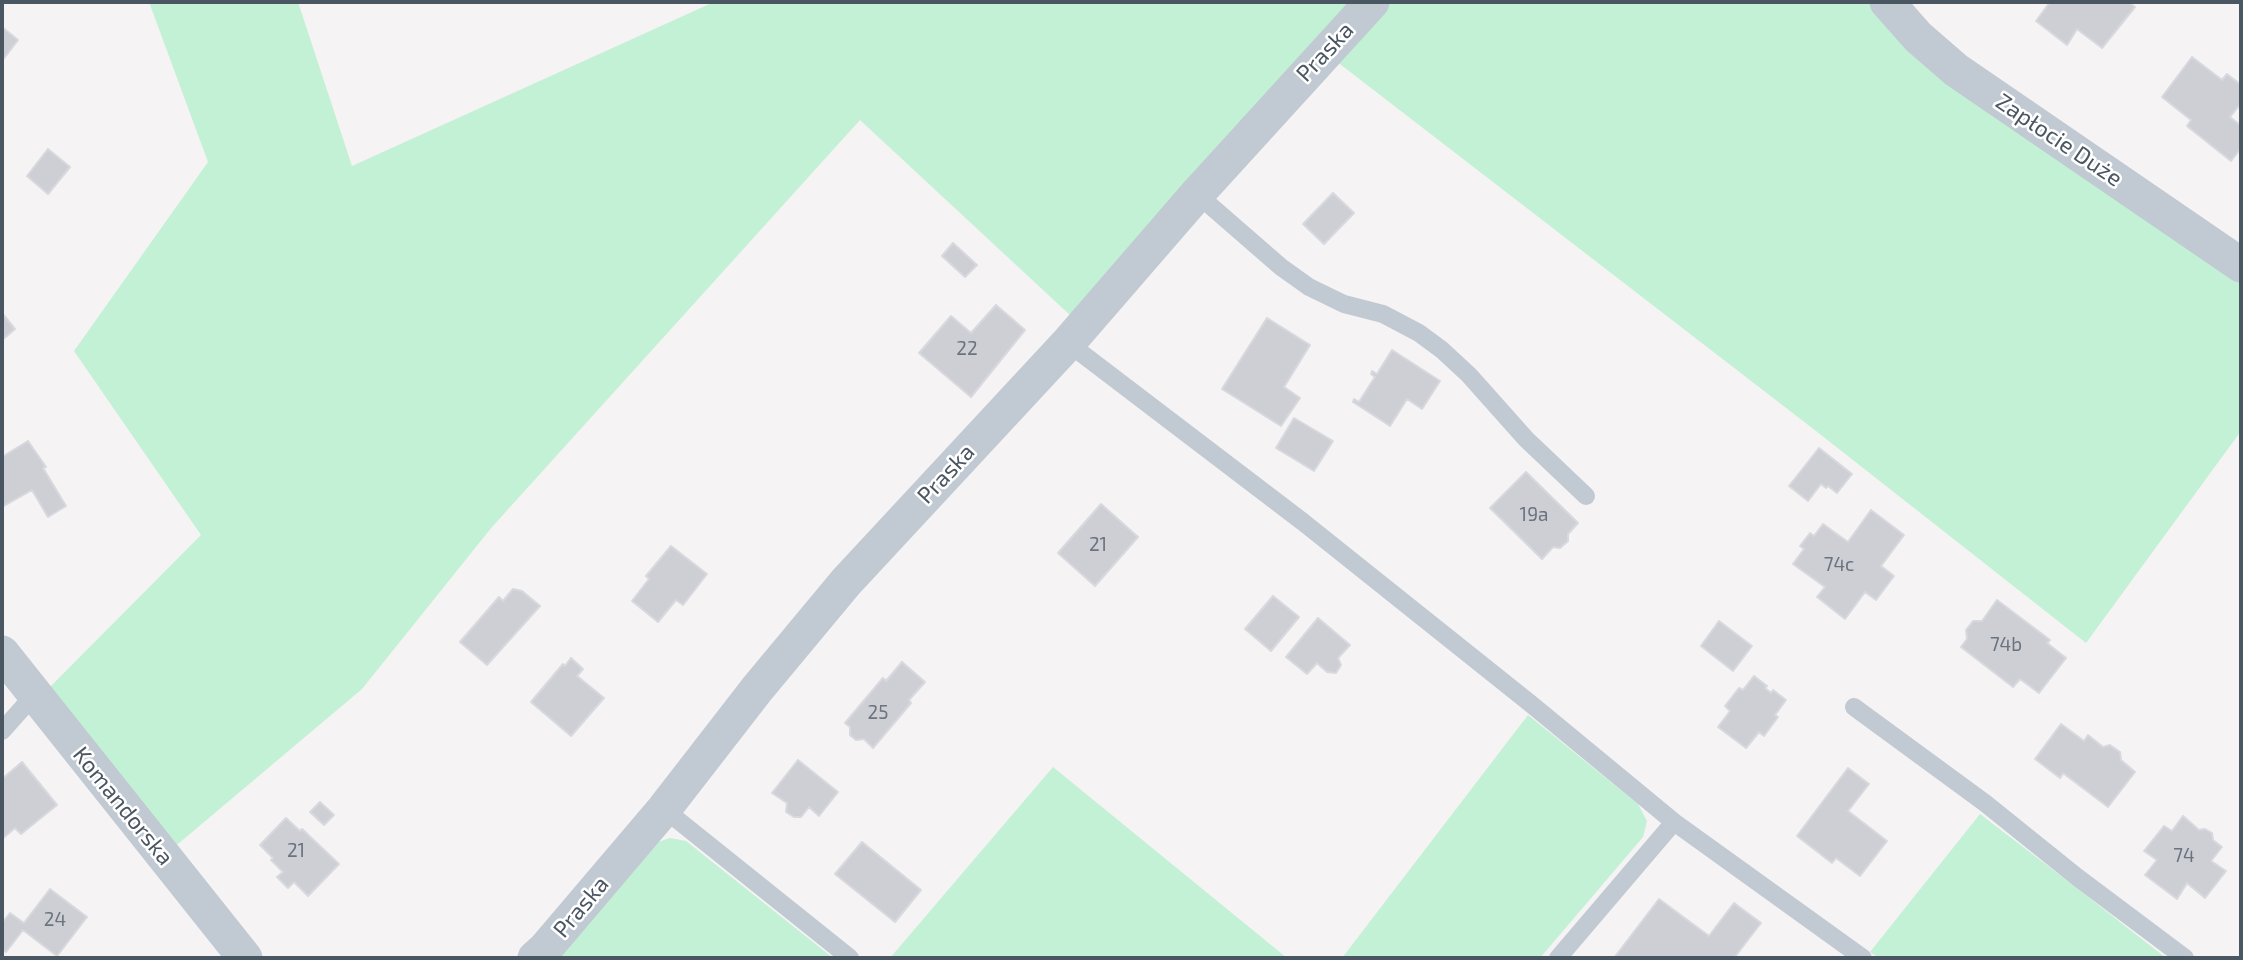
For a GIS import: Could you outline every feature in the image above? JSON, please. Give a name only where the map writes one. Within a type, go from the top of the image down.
[{"type":"street","name":"Praska","points":[[535,958],[664,809],[757,689],[846,582],[1068,343],[1197,194],[1372,2]]},
{"type":"street","name":"Zapłocie Duże","points":[[1887,2],[1918,37],[1956,70],[2241,265]]},
{"type":"street","name":"Komandorska","points":[[2,653],[245,958]]},
{"type":"lane","points":[[1197,194],[1281,267],[1309,287],[1344,304],[1383,314],[1419,333],[1442,350],[1469,375],[1526,439],[1586,496]]},
{"type":"lane","points":[[1068,343],[1303,522],[1674,822],[1863,958]]},
{"type":"lane","points":[[2,731],[34,695]]},
{"type":"lane","points":[[1854,707],[1985,803],[2077,877],[2185,958]]},
{"type":"lane","points":[[664,809],[850,958]]},
{"type":"lane","points":[[1559,958],[1674,822]]},
{"type":"green space","points":[[149,2],[298,2],[352,166],[714,2],[1357,2],[1071,316],[860,120],[492,527],[362,689],[172,849],[45,692],[201,535],[74,351],[208,162]]},
{"type":"green space","points":[[1389,2],[1871,2],[2241,280],[2241,431],[2086,643],[1336,61]]},
{"type":"green space","points":[[1528,715],[1638,804],[1647,821],[1643,837],[1540,958],[1342,958]]},
{"type":"green space","points":[[1053,767],[1287,958],[890,958]]},
{"type":"green space","points":[[1980,814],[2166,958],[1879,958],[1870,952]]},
{"type":"green space","points":[[670,838],[686,841],[833,958],[552,958],[658,842]]},
{"type":"building","points":[[2050,2],[2128,2],[2135,7],[2102,48],[2077,29],[2067,45],[2036,21]]},
{"type":"building","points":[[2,27],[18,40],[2,61]]},
{"type":"building","points":[[2192,57],[2222,80],[2227,74],[2241,85],[2241,103],[2230,117],[2241,126],[2241,148],[2231,161],[2187,126],[2191,120],[2162,97]]},
{"type":"building","points":[[48,149],[70,167],[48,194],[27,176]]},
{"type":"building","points":[[1333,193],[1354,213],[1324,244],[1303,224]]},
{"type":"building","points":[[953,243],[977,265],[965,277],[942,256]]},
{"type":"building","points":[[996,305],[1025,330],[971,397],[919,353],[951,316],[971,333]]},
{"type":"building","points":[[2,313],[15,329],[2,340]]},
{"type":"building","points":[[1267,318],[1310,345],[1284,387],[1300,398],[1281,426],[1222,389]]},
{"type":"building","points":[[1392,350],[1440,381],[1422,409],[1407,399],[1390,426],[1353,402],[1354,399],[1359,402],[1375,377],[1371,374],[1372,371],[1377,374]]},
{"type":"building","points":[[1294,418],[1333,441],[1314,471],[1276,448]]},
{"type":"building","points":[[28,441],[46,467],[43,468],[66,506],[48,517],[32,490],[2,507],[2,457]]},
{"type":"building","points":[[1819,448],[1852,474],[1837,493],[1821,484],[1808,501],[1789,486]]},
{"type":"building","points":[[1526,472],[1578,523],[1568,534],[1568,541],[1560,548],[1553,547],[1542,559],[1490,508]]},
{"type":"building","points":[[1101,504],[1138,537],[1095,586],[1058,553]]},
{"type":"building","points":[[1871,510],[1904,535],[1881,566],[1894,576],[1876,600],[1865,592],[1845,619],[1817,597],[1825,587],[1793,564],[1804,549],[1800,546],[1810,533],[1814,536],[1823,524],[1848,542]]},
{"type":"building","points":[[671,546],[707,574],[683,605],[676,600],[658,622],[632,601],[649,579],[646,576]]},
{"type":"building","points":[[513,589],[522,591],[540,606],[487,665],[460,642],[499,597],[503,601]]},
{"type":"building","points":[[1273,596],[1299,617],[1271,651],[1245,629]]},
{"type":"building","points":[[1997,600],[2050,640],[2047,643],[2066,658],[2039,693],[2020,679],[2013,687],[1961,647],[1967,639],[1966,630],[1973,621],[1982,621]]},
{"type":"building","points":[[1318,618],[1350,645],[1338,658],[1341,665],[1336,673],[1327,672],[1317,663],[1307,674],[1286,657]]},
{"type":"building","points":[[1719,621],[1752,646],[1733,671],[1701,646]]},
{"type":"building","points":[[571,658],[583,669],[577,676],[604,698],[571,736],[531,702]]},
{"type":"building","points":[[902,662],[925,682],[873,748],[864,739],[856,740],[850,735],[850,727],[845,723],[883,678],[886,681]]},
{"type":"building","points":[[1754,676],[1767,686],[1765,688],[1771,693],[1773,690],[1786,700],[1764,736],[1759,732],[1746,748],[1718,727],[1730,711],[1725,706],[1739,688],[1743,690]]},
{"type":"building","points":[[2061,724],[2084,741],[2088,735],[2103,747],[2110,745],[2120,752],[2121,760],[2135,772],[2108,807],[2063,773],[2060,778],[2035,759]]},
{"type":"building","points":[[798,760],[838,792],[819,816],[809,807],[801,817],[794,817],[786,812],[787,803],[772,793]]},
{"type":"building","points":[[22,762],[57,805],[21,834],[15,828],[2,839],[2,779]]},
{"type":"building","points":[[1848,768],[1869,784],[1848,811],[1887,841],[1860,876],[1836,858],[1832,863],[1797,836]]},
{"type":"building","points":[[320,802],[334,815],[324,825],[310,812]]},
{"type":"building","points":[[2183,816],[2199,830],[2205,829],[2212,833],[2213,840],[2222,847],[2211,861],[2226,871],[2205,898],[2187,883],[2177,899],[2145,875],[2157,860],[2144,851],[2164,826],[2172,831]]},
{"type":"building","points":[[286,818],[300,831],[302,829],[339,864],[308,896],[294,882],[288,888],[277,877],[283,872],[260,845]]},
{"type":"building","points":[[862,842],[921,890],[895,922],[835,874]]},
{"type":"building","points":[[50,889],[87,917],[57,956],[23,930],[6,952],[2,949],[2,923],[10,913],[24,923]]},
{"type":"building","points":[[1659,899],[1709,936],[1734,903],[1761,923],[1734,958],[1614,958]]}]
